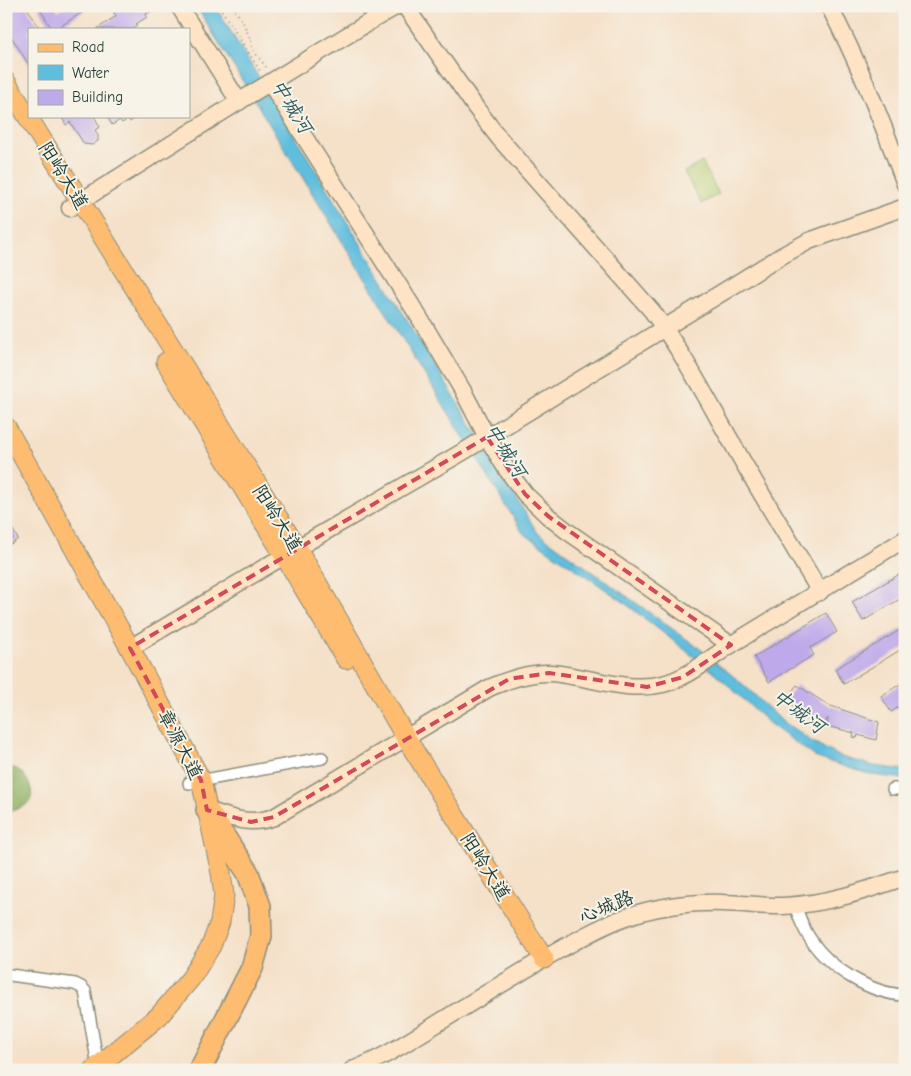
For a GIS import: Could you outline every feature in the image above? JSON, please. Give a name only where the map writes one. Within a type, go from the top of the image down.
[{"type":"highway","points":[[187,1070],[242,962],[250,933],[249,908],[207,810]]},
{"type":"highway","points":[[200,1070],[252,968],[261,936],[260,906],[248,873],[207,810]]},
{"type":"main road","name":"阳岭大道","points":[[6,82],[75,205],[291,551],[401,741],[539,962]]},
{"type":"main road","name":"阳岭大道","points":[[6,106],[75,205]]},
{"type":"main road","name":"章源大道","points":[[6,427],[130,648],[195,781],[207,810],[221,873],[224,895],[220,922],[211,946],[191,978],[159,1016],[96,1068]]},
{"type":"main road","name":"章源大道","points":[[6,452],[119,654],[195,781]]},
{"type":"street","points":[[178,6],[241,100]]},
{"type":"street","points":[[75,205],[241,100],[265,77],[397,6]]},
{"type":"street","points":[[405,6],[499,138],[646,303],[665,328],[682,353],[820,592]]},
{"type":"street","points":[[829,6],[858,64],[884,125],[905,184]]},
{"type":"street","points":[[265,77],[419,318],[463,391],[487,437],[507,470],[525,494],[548,516],[731,645]]},
{"type":"street","points":[[130,648],[291,551],[466,450],[783,254],[809,241],[905,207]]},
{"type":"street","points":[[207,810],[237,820],[251,822],[274,817],[489,688],[509,680],[531,674],[549,673],[628,687],[647,687],[683,677],[731,645],[905,539]]},
{"type":"street","points":[[195,781],[322,758]]},
{"type":"street","name":"心城路","points":[[352,1070],[406,1043],[539,962],[608,924],[650,910],[695,903],[768,906],[795,905],[840,898],[905,878]]},
{"type":"street","points":[[795,905],[810,940],[832,963],[864,984],[885,992],[905,996]]},
{"type":"street","points":[[10,975],[75,984],[85,991],[96,1068]]},
{"type":"path","points":[[220,6],[265,77]]},
{"type":"path","points":[[232,6],[243,22],[251,40],[252,49],[266,67]]},
{"type":"highlighted area","points":[[487,437],[525,494],[548,516],[731,645],[683,677],[647,687],[549,673],[509,679],[274,817],[251,822],[207,810],[201,780],[130,648]]},
{"type":"green space","points":[[702,162],[719,194],[701,204],[684,172]]},
{"type":"green space","points":[[6,768],[14,768],[22,773],[29,783],[32,793],[27,804],[6,813]]},
{"type":"water","points":[[196,6],[215,6],[537,532],[699,648],[745,686],[780,719],[811,741],[841,757],[874,766],[905,770],[905,779],[872,775],[817,758],[770,724],[716,674],[621,600],[523,533]]},
{"type":"building","points":[[6,6],[26,6],[39,28],[28,28],[28,63],[6,28]]},
{"type":"building","points":[[38,6],[55,6],[58,11],[65,6],[92,6],[58,28],[51,28]]},
{"type":"building","points":[[121,6],[151,6],[153,10],[146,14],[147,17],[136,24],[138,25],[134,28],[98,28],[116,16],[113,11]]},
{"type":"building","points":[[62,118],[95,118],[100,127],[95,130],[98,135],[98,141],[92,145],[84,144],[70,122],[66,125]]},
{"type":"building","points":[[108,118],[135,118],[130,122],[128,119],[122,123],[120,120],[112,125]]},
{"type":"building","points":[[6,518],[18,539],[8,546],[6,543]]},
{"type":"building","points":[[905,571],[905,596],[863,621],[852,602]]},
{"type":"building","points":[[826,613],[837,632],[810,648],[814,655],[769,682],[754,657]]},
{"type":"building","points":[[905,627],[905,647],[844,684],[835,669]]},
{"type":"building","points":[[905,681],[905,703],[891,712],[881,696]]},
{"type":"building","points":[[797,685],[828,705],[879,722],[876,740],[858,735],[857,738],[853,737],[854,733],[827,726],[828,718],[824,724],[818,721],[817,724],[814,722],[815,720],[785,700]]},
{"type":"water label","name":"中城河","points":[[292,106]]},
{"type":"water label","name":"中城河","points":[[506,450]]},
{"type":"water label","name":"中城河","points":[[799,711]]}]
